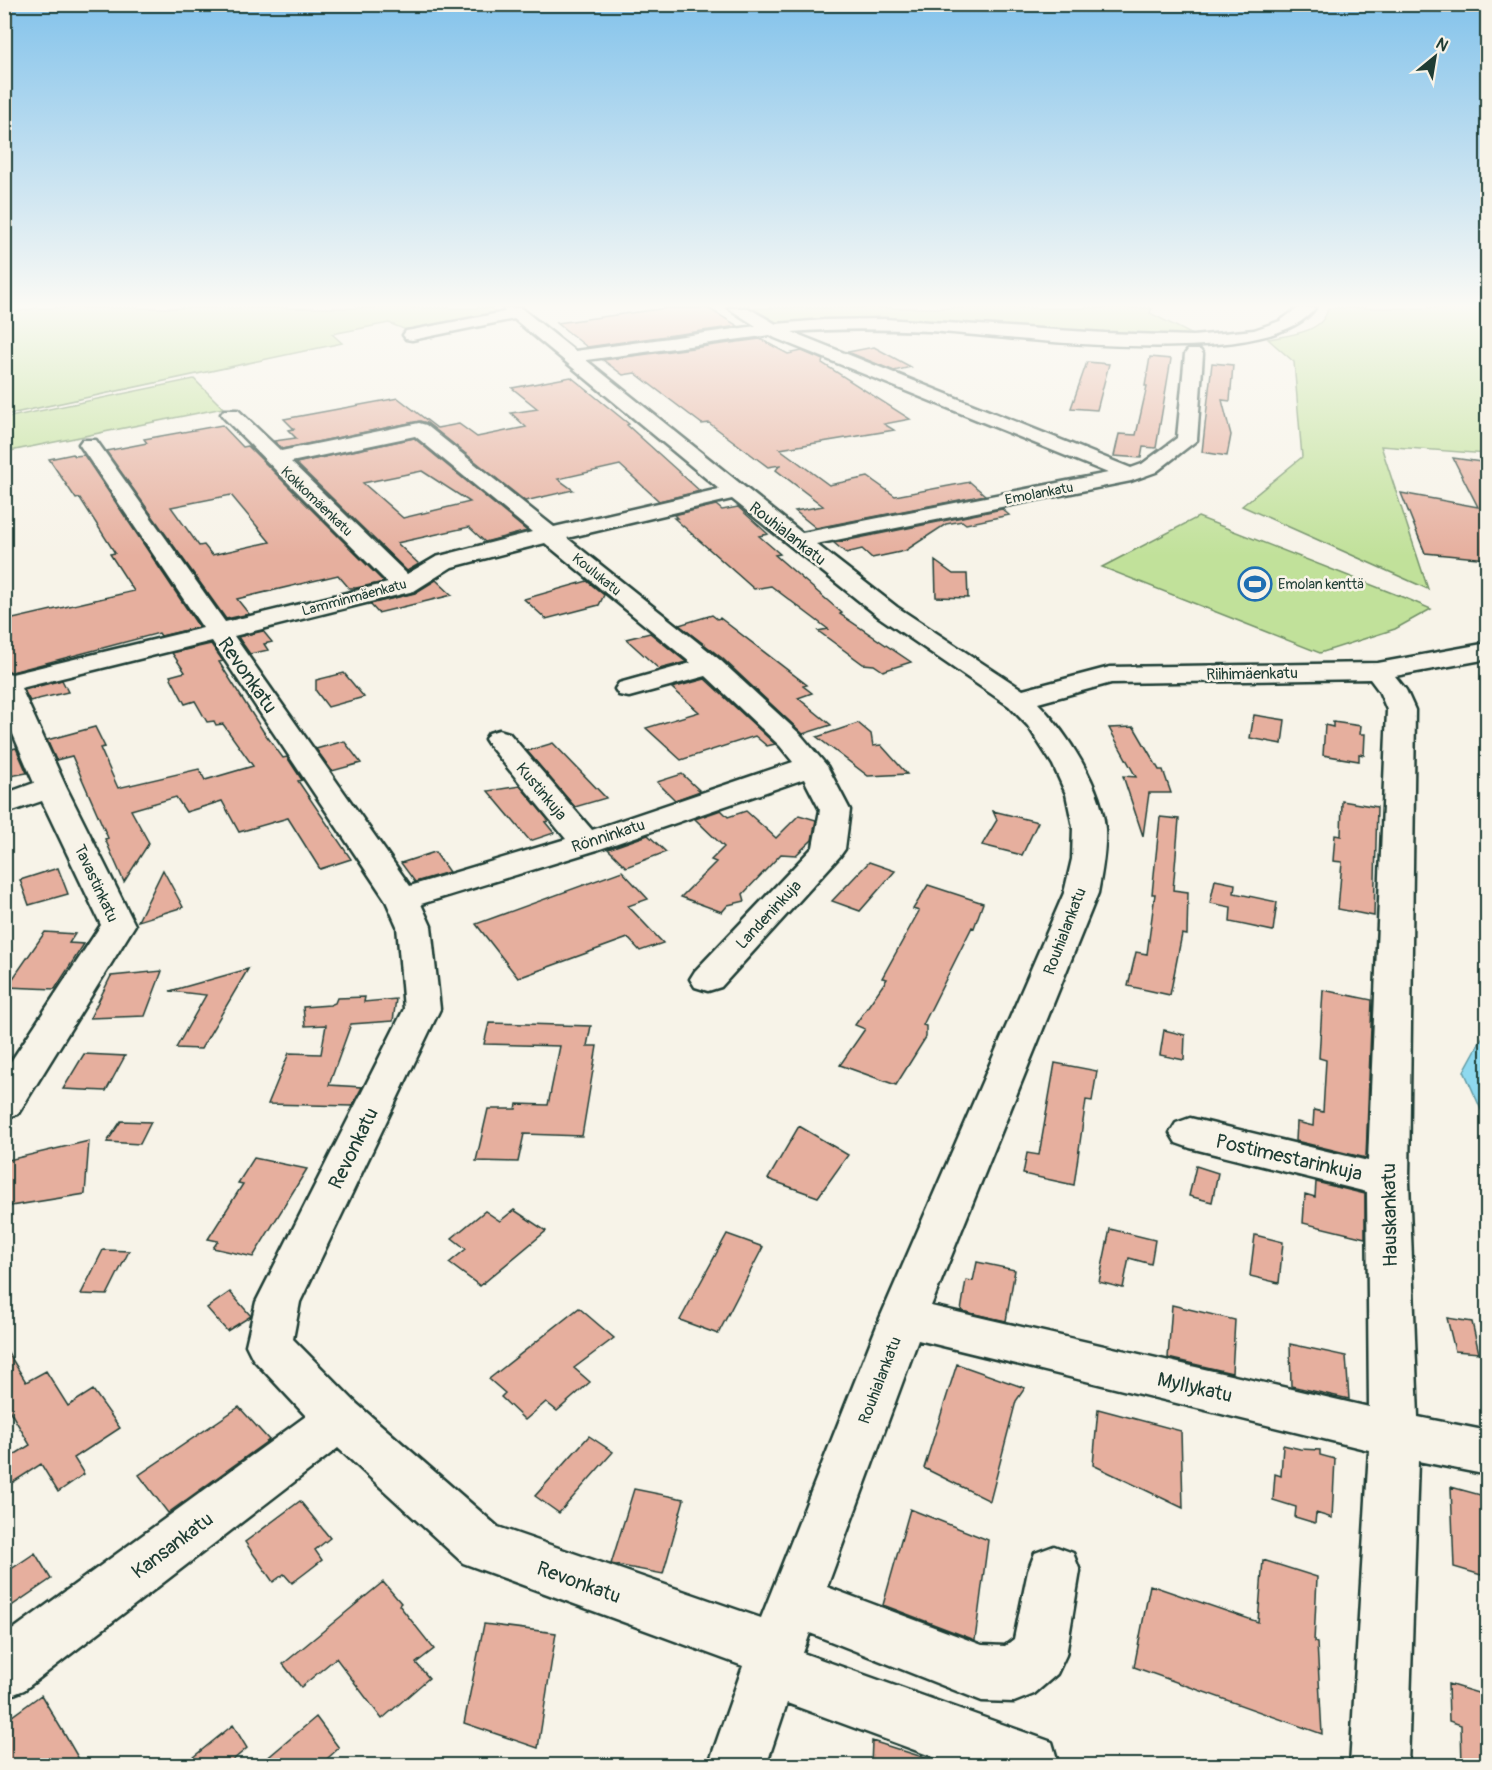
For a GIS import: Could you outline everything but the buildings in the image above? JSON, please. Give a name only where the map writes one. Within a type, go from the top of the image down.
[{"type":"street","name":"Rouhialankatu","points":[[614,391],[736,492],[888,612],[1019,700],[1039,721],[1068,765],[1081,794],[1089,827],[1081,893],[903,1318],[773,1660],[737,1766]]},
{"type":"street","points":[[921,391],[1131,475]]},
{"type":"street","name":"Emolankatu","points":[[797,541],[1131,475],[1149,468],[1187,440],[1191,391]]},
{"type":"street","name":"Kokkomäenkatu","points":[[231,414],[405,586]]},
{"type":"street","name":"Koulukatu","points":[[274,459],[419,429],[711,666],[790,740],[812,766],[835,810],[829,849]]},
{"type":"street","name":"Revonkatu","points":[[89,444],[402,899],[414,926],[422,1009],[278,1302],[269,1345],[340,1419],[481,1546],[1031,1763]]},
{"type":"street","points":[[1093,482],[1119,494]]},
{"type":"street","name":"Lamminmäenkatu","points":[[5,683],[405,586],[444,562],[736,492]]},
{"type":"street","name":"Riihimäenkatu","points":[[1019,700],[1110,675],[1378,671],[1488,651]]},
{"type":"street","points":[[629,689],[711,666]]},
{"type":"street","name":"Hauskankatu","points":[[1378,671],[1392,690],[1401,710],[1388,1181],[1394,1434],[1379,1766]]},
{"type":"street","name":"Tavastinkatu","points":[[4,1104],[118,925],[51,787],[5,683]]},
{"type":"street","name":"Kustinkuja","points":[[499,740],[586,843]]},
{"type":"street","name":"Rönninkatu","points":[[402,899],[586,843],[812,766]]},
{"type":"street","points":[[4,805],[51,787]]},
{"type":"street","name":"Landeninkuja","points":[[708,979],[829,849]]},
{"type":"street","name":"Postimestarinkuja","points":[[1190,1133],[1388,1181]]},
{"type":"street","name":"Myllykatu","points":[[903,1318],[1394,1434],[1488,1453]]},
{"type":"street","name":"Kansankatu","points":[[4,1670],[340,1419]]},
{"type":"street","points":[[795,1601],[982,1673],[1014,1674],[1038,1655],[1054,1572]]},
{"type":"green space","points":[[5,391],[119,391],[5,415]]},
{"type":"green space","points":[[138,391],[206,391],[223,408],[5,452],[5,418]]},
{"type":"green space","points":[[1296,391],[1487,391],[1487,454],[1381,446],[1428,589],[1242,506],[1302,457]]},
{"type":"green space","name":"Emolan kenttä","points":[[1198,517],[1431,609],[1395,629],[1320,653],[1102,567]]},
{"type":"water","points":[[1487,1029],[1487,1123],[1464,1071]]},
{"type":"place","name":"Emolan kenttä","points":[[1255,584]]}]
